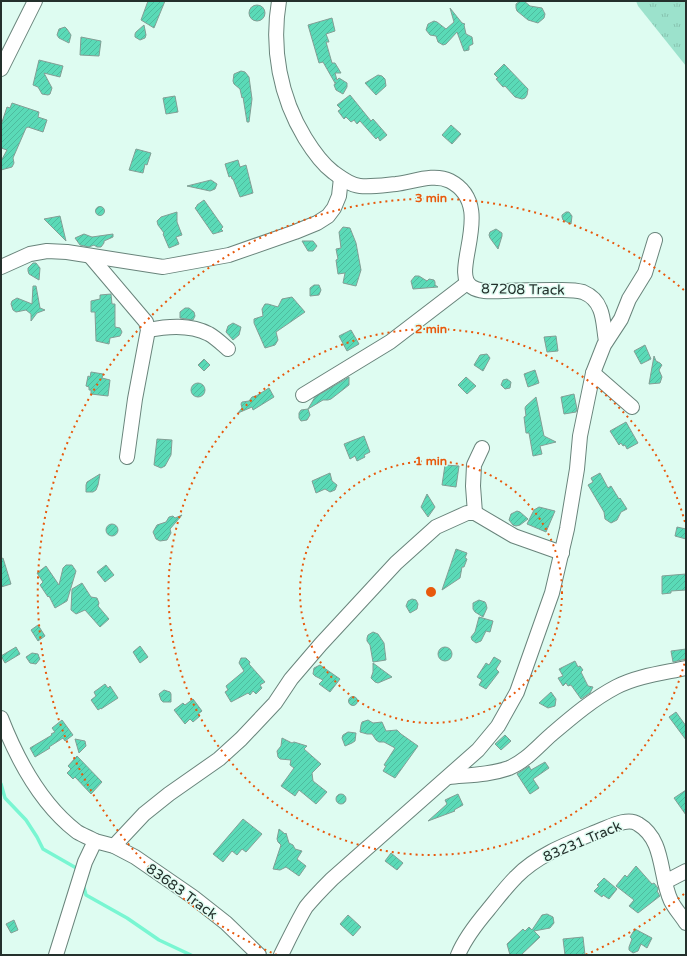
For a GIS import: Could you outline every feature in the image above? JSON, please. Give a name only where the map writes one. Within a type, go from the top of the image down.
[{"type":"street","points":[[1,69],[35,1]]},
{"type":"street","name":"87208 Track","points":[[279,1],[277,23],[279,65],[286,100],[297,125],[313,151],[330,169],[341,178],[358,186],[397,184],[443,178],[450,181],[463,191],[469,205],[472,228],[464,270],[467,283],[476,290],[490,292],[567,290],[584,292],[591,296],[599,308],[606,341]]},
{"type":"street","points":[[1,267],[30,254],[47,251],[68,252],[163,267],[229,255],[295,232],[317,223],[328,216],[334,208],[339,196],[341,178]]},
{"type":"street","points":[[281,955],[307,906],[332,878],[478,750],[504,717],[517,692],[552,593],[562,553],[577,469],[582,429],[593,373],[606,341],[621,319],[629,299],[645,273],[655,240]]},
{"type":"street","points":[[90,256],[146,322],[148,330],[135,399],[127,457]]},
{"type":"street","points":[[303,395],[390,342],[467,283]]},
{"type":"street","points":[[148,330],[166,327],[198,329],[210,334],[228,349]]},
{"type":"street","points":[[593,373],[632,407]]},
{"type":"street","points":[[475,513],[473,486],[474,465],[482,448]]},
{"type":"street","points":[[114,846],[144,814],[169,794],[219,759],[256,724],[275,703],[291,679],[321,644],[396,564],[436,527],[467,513],[475,513],[514,536],[562,553]]},
{"type":"street","points":[[449,777],[480,775],[511,767],[526,758],[552,734],[616,686],[646,676],[686,668]]},
{"type":"street","name":"83683 Track","points":[[1,718],[19,757],[40,792],[54,811],[77,832],[114,846],[135,857],[194,896],[260,955]]},
{"type":"street","name":"83231 Track","points":[[458,955],[481,919],[524,869],[550,853],[611,826],[631,822],[635,822],[644,828],[652,839],[659,853],[665,882],[671,900],[686,923]]},
{"type":"street","points":[[56,955],[85,862],[95,840]]},
{"type":"street","points":[[665,882],[686,871]]},
{"type":"green space","points":[[636,1],[686,1],[686,66],[638,6]]},
{"type":"building","points":[[148,1],[165,1],[154,28],[141,20]]},
{"type":"building","points":[[520,1],[524,1],[530,6],[542,8],[545,14],[544,18],[538,23],[528,20],[517,11],[516,4]]},
{"type":"building","points":[[254,5],[260,5],[265,10],[263,19],[260,21],[254,21],[249,16],[249,10]]},
{"type":"building","points":[[450,8],[462,23],[465,24],[466,34],[472,37],[473,44],[469,46],[469,50],[464,51],[457,32],[446,44],[443,45],[438,42],[436,36],[430,35],[426,30],[428,24],[434,21],[446,29],[454,22]]},
{"type":"building","points":[[332,18],[335,31],[326,34],[329,42],[326,42],[332,63],[335,63],[341,73],[335,73],[337,80],[339,78],[347,83],[347,87],[343,94],[336,90],[334,85],[336,82],[335,83],[323,62],[319,63],[308,25]]},
{"type":"building","points":[[144,25],[146,35],[145,38],[140,40],[135,37],[135,34]]},
{"type":"building","points":[[65,27],[71,35],[69,43],[59,38],[57,35],[59,29]]},
{"type":"building","points":[[81,37],[101,41],[99,56],[80,55]]},
{"type":"building","points":[[39,60],[63,66],[60,77],[44,73],[52,88],[50,94],[48,95],[42,94],[38,87],[33,85]]},
{"type":"building","points":[[504,64],[528,89],[525,98],[522,99],[515,97],[496,79],[498,78],[494,74]]},
{"type":"building","points":[[241,71],[245,72],[249,77],[252,99],[249,122],[247,122],[243,97],[242,98],[240,89],[234,84],[233,81],[234,74]]},
{"type":"building","points":[[378,75],[385,79],[386,86],[376,95],[365,83]]},
{"type":"building","points":[[350,95],[371,121],[373,119],[387,135],[380,141],[378,137],[376,139],[360,121],[357,124],[354,120],[351,122],[346,117],[344,119],[338,111],[341,109],[337,105]]},
{"type":"building","points":[[175,96],[178,112],[166,114],[163,98]]},
{"type":"building","points":[[12,103],[39,112],[38,117],[47,120],[43,132],[28,127],[26,128],[13,158],[14,163],[12,167],[1,170],[1,161],[7,150],[1,148],[1,125],[7,107],[10,108]]},
{"type":"building","points":[[451,125],[461,134],[452,144],[442,135]]},
{"type":"building","points":[[136,149],[151,153],[147,165],[145,164],[143,173],[129,170]]},
{"type":"building","points":[[238,160],[240,167],[246,165],[253,193],[240,197],[233,179],[231,176],[229,177],[225,164]]},
{"type":"building","points":[[211,180],[217,184],[215,189],[210,191],[187,186]]},
{"type":"building","points":[[204,200],[223,227],[221,229],[223,231],[213,234],[195,208]]},
{"type":"building","points":[[100,206],[105,211],[100,216],[95,211]]},
{"type":"building","points":[[177,212],[177,222],[182,235],[176,237],[179,244],[169,248],[163,234],[164,233],[157,221],[161,217]]},
{"type":"building","points":[[569,212],[572,216],[571,224],[563,220],[562,215]]},
{"type":"building","points":[[60,216],[66,241],[44,219]]},
{"type":"building","points":[[343,227],[350,228],[356,243],[361,270],[356,286],[343,283],[345,273],[338,274],[336,249],[341,248],[339,232]]},
{"type":"building","points":[[496,229],[502,233],[498,249],[489,235],[490,232]]},
{"type":"building","points":[[84,234],[92,237],[113,234],[113,237],[104,241],[101,247],[94,245],[89,247],[80,245],[75,238]]},
{"type":"building","points":[[302,241],[313,241],[317,246],[313,251],[308,251]]},
{"type":"building","points":[[33,263],[36,263],[40,268],[39,280],[29,274],[28,268]]},
{"type":"building","points":[[415,276],[419,276],[427,281],[429,279],[434,280],[435,285],[438,287],[413,289],[411,281]]},
{"type":"building","points":[[314,285],[319,285],[321,290],[319,295],[310,296],[310,288]]},
{"type":"building","points":[[33,286],[36,286],[40,308],[45,310],[37,313],[31,321],[31,314],[26,310],[16,312],[13,310],[11,304],[12,301],[17,298],[32,304]]},
{"type":"building","points":[[111,294],[112,304],[115,304],[115,327],[120,328],[122,332],[120,336],[110,338],[109,344],[96,341],[95,312],[91,312],[91,301],[100,299],[100,295]]},
{"type":"building","points":[[292,297],[305,312],[276,332],[278,340],[275,345],[265,348],[254,323],[254,319],[263,316],[262,309],[265,304],[278,307],[282,299]]},
{"type":"building","points":[[185,308],[189,308],[194,312],[195,316],[193,320],[180,318],[180,312]]},
{"type":"building","points":[[233,323],[241,327],[239,335],[233,340],[226,332],[228,326]]},
{"type":"building","points":[[351,330],[359,344],[347,351],[339,336]]},
{"type":"building","points":[[556,336],[558,351],[547,352],[544,337]]},
{"type":"building","points":[[645,345],[651,359],[641,364],[634,351]]},
{"type":"building","points":[[487,354],[490,358],[483,371],[474,365],[480,355]]},
{"type":"building","points":[[654,356],[656,361],[662,365],[659,370],[662,377],[660,383],[649,384]]},
{"type":"building","points":[[204,359],[210,365],[204,371],[198,365]]},
{"type":"building","points":[[535,370],[539,383],[528,387],[524,374]]},
{"type":"building","points":[[91,372],[103,374],[102,378],[110,380],[108,396],[91,394],[91,390],[89,390],[89,387],[86,386],[88,376],[90,377]]},
{"type":"building","points":[[349,377],[349,385],[331,399],[323,400],[308,409],[315,397]]},
{"type":"building","points":[[466,377],[476,386],[467,394],[458,385]]},
{"type":"building","points":[[507,379],[511,382],[510,388],[505,389],[501,385],[503,380]]},
{"type":"building","points":[[198,383],[203,385],[205,390],[203,395],[198,397],[193,395],[191,390],[193,385]]},
{"type":"building","points":[[269,388],[274,397],[253,410],[252,407],[238,413],[242,408],[242,402],[249,401],[252,397]]},
{"type":"building","points":[[574,394],[577,409],[576,412],[564,414],[561,397]]},
{"type":"building","points":[[536,397],[544,436],[556,442],[540,446],[542,454],[533,456],[529,433],[526,433],[524,417],[526,416],[526,406]]},
{"type":"building","points":[[308,409],[310,415],[307,420],[301,421],[299,418],[299,413],[301,410]]},
{"type":"building","points":[[626,422],[638,443],[627,449],[625,445],[623,446],[621,443],[619,445],[610,431]]},
{"type":"building","points":[[364,436],[370,452],[364,455],[365,457],[357,461],[355,456],[350,459],[344,444]]},
{"type":"building","points":[[157,439],[172,440],[171,455],[165,466],[161,468],[154,465]]},
{"type":"building","points":[[445,465],[459,466],[456,487],[442,485]]},
{"type":"building","points":[[330,473],[332,481],[337,485],[335,490],[330,492],[325,489],[316,493],[312,481]]},
{"type":"building","points":[[600,473],[608,488],[611,486],[627,509],[621,512],[617,520],[611,523],[605,519],[604,512],[588,485],[593,482],[591,478]]},
{"type":"building","points":[[100,474],[96,490],[93,492],[86,492],[87,482]]},
{"type":"building","points":[[427,494],[435,507],[428,517],[421,507]]},
{"type":"building","points":[[539,507],[555,511],[546,532],[527,524],[534,510]]},
{"type":"building","points":[[517,511],[528,519],[516,526],[509,520],[511,514]]},
{"type":"building","points":[[182,515],[170,529],[171,533],[167,540],[160,541],[156,539],[153,532],[157,525],[166,522],[169,517],[173,516],[175,518]]},
{"type":"building","points":[[112,524],[116,526],[118,530],[116,534],[112,536],[108,534],[106,530],[108,526]]},
{"type":"building","points":[[677,527],[686,529],[686,539],[675,536]]},
{"type":"building","points":[[456,549],[467,553],[465,558],[467,559],[464,567],[462,567],[460,578],[442,590]]},
{"type":"building","points":[[3,558],[11,584],[1,587],[1,559]]},
{"type":"building","points":[[66,565],[72,565],[76,571],[67,601],[55,608],[49,596],[48,597],[40,585],[43,582],[37,573],[46,566],[59,585],[63,568]]},
{"type":"building","points":[[106,565],[114,575],[105,582],[97,572]]},
{"type":"building","points":[[686,574],[686,590],[671,591],[671,593],[662,594],[662,576]]},
{"type":"building","points":[[82,583],[91,597],[97,598],[99,603],[98,606],[109,619],[100,627],[85,610],[76,614],[71,610],[72,589]]},
{"type":"building","points":[[412,599],[416,600],[418,604],[417,609],[410,613],[406,606],[408,601]]},
{"type":"building","points":[[479,600],[485,602],[487,608],[483,617],[473,609],[473,603]]},
{"type":"building","points":[[479,617],[493,621],[490,632],[486,631],[481,641],[476,643],[471,637],[475,632]]},
{"type":"building","points":[[38,625],[45,636],[38,641],[31,630]]},
{"type":"building","points":[[373,632],[378,634],[384,643],[386,660],[373,662],[370,645],[367,638],[368,635]]},
{"type":"building","points":[[140,646],[148,657],[140,663],[133,652]]},
{"type":"building","points":[[16,647],[20,654],[5,663],[1,656]]},
{"type":"building","points":[[442,647],[448,647],[452,651],[452,657],[448,661],[442,661],[438,657],[438,651]]},
{"type":"building","points":[[686,649],[686,659],[673,662],[671,651]]},
{"type":"building","points":[[32,653],[38,654],[40,659],[36,664],[30,663],[26,657]]},
{"type":"building","points":[[494,657],[501,661],[496,669],[499,672],[486,689],[479,685],[482,680],[477,677],[486,663],[489,665]]},
{"type":"building","points":[[241,658],[246,658],[250,662],[249,664],[265,682],[260,685],[262,688],[256,694],[253,691],[250,695],[248,693],[231,702],[225,692],[228,690],[226,686],[244,671],[239,663]]},
{"type":"building","points":[[575,661],[578,667],[580,666],[583,670],[581,672],[588,686],[593,687],[590,693],[581,699],[571,685],[568,686],[566,683],[563,686],[558,678],[563,676],[559,669]]},
{"type":"building","points":[[373,663],[392,677],[378,683],[375,682],[371,678]]},
{"type":"building","points":[[320,665],[340,679],[330,692],[319,684],[323,680],[313,674],[314,668]]},
{"type":"building","points":[[105,684],[108,688],[110,686],[118,698],[98,710],[91,700],[96,696],[94,692]]},
{"type":"building","points":[[164,690],[170,692],[171,702],[163,702],[161,700],[159,694]]},
{"type":"building","points":[[551,692],[556,699],[555,706],[548,708],[539,703]]},
{"type":"building","points":[[353,696],[358,701],[353,706],[348,701]]},
{"type":"building","points":[[193,699],[202,711],[198,714],[200,716],[193,722],[190,719],[185,724],[174,710],[183,703],[185,705]]},
{"type":"building","points":[[676,712],[686,726],[686,740],[669,717]]},
{"type":"building","points":[[62,720],[73,735],[65,741],[63,738],[35,757],[30,748],[52,735],[51,734],[55,732],[52,728]]},
{"type":"building","points":[[368,720],[373,723],[382,722],[386,731],[397,730],[418,746],[395,778],[383,771],[386,766],[384,765],[395,748],[384,742],[379,742],[372,734],[360,732],[362,722]]},
{"type":"building","points":[[348,732],[356,733],[355,741],[345,746],[342,738],[343,735]]},
{"type":"building","points":[[505,735],[511,741],[501,750],[495,744]]},
{"type":"building","points":[[282,738],[292,743],[294,742],[307,746],[304,749],[321,764],[312,773],[313,781],[327,792],[316,804],[299,790],[295,796],[281,786],[294,768],[290,765],[291,760],[280,759],[278,757],[277,751],[281,746]]},
{"type":"building","points":[[75,739],[85,741],[86,746],[79,753]]},
{"type":"building","points":[[77,756],[102,782],[91,794],[75,777],[73,779],[67,773],[71,769],[68,766]]},
{"type":"building","points":[[545,762],[549,768],[533,779],[539,788],[530,794],[517,774],[529,766],[531,770]]},
{"type":"building","points":[[686,790],[686,815],[674,798]]},
{"type":"building","points":[[339,794],[343,794],[345,795],[345,803],[339,804],[336,801],[336,797]]},
{"type":"building","points":[[458,794],[463,805],[454,810],[455,811],[428,821],[447,804],[445,800]]},
{"type":"building","points":[[243,819],[262,834],[246,852],[242,849],[237,855],[232,851],[223,862],[213,854]]},
{"type":"building","points":[[279,829],[285,834],[286,833],[289,843],[293,845],[295,849],[302,851],[297,859],[306,866],[299,876],[286,867],[280,870],[273,869],[281,845],[277,839]]},
{"type":"building","points":[[391,853],[403,863],[397,870],[385,861]]},
{"type":"building","points":[[636,866],[652,884],[654,883],[658,888],[657,891],[660,896],[638,913],[629,906],[634,900],[616,886],[625,875],[627,877]]},
{"type":"building","points":[[604,878],[617,889],[609,899],[603,895],[602,897],[594,891],[599,886],[597,885]]},
{"type":"building","points":[[547,914],[553,917],[554,923],[550,928],[534,931],[540,937],[521,955],[510,955],[507,944],[523,929],[525,931],[529,927],[532,930],[542,915]]},
{"type":"building","points":[[348,915],[361,927],[353,936],[340,924]]},
{"type":"building","points":[[14,920],[18,930],[11,933],[6,924]]},
{"type":"building","points":[[635,929],[652,938],[647,948],[641,944],[638,951],[633,953],[629,950],[629,947],[632,939],[630,937]]},
{"type":"building","points":[[583,937],[585,955],[565,955],[563,939]]},
{"type":"waterway","points":[[1,784],[5,798],[26,820],[43,849],[78,870]]},
{"type":"waterway","points":[[83,884],[86,895],[127,918],[159,940],[191,955]]}]
